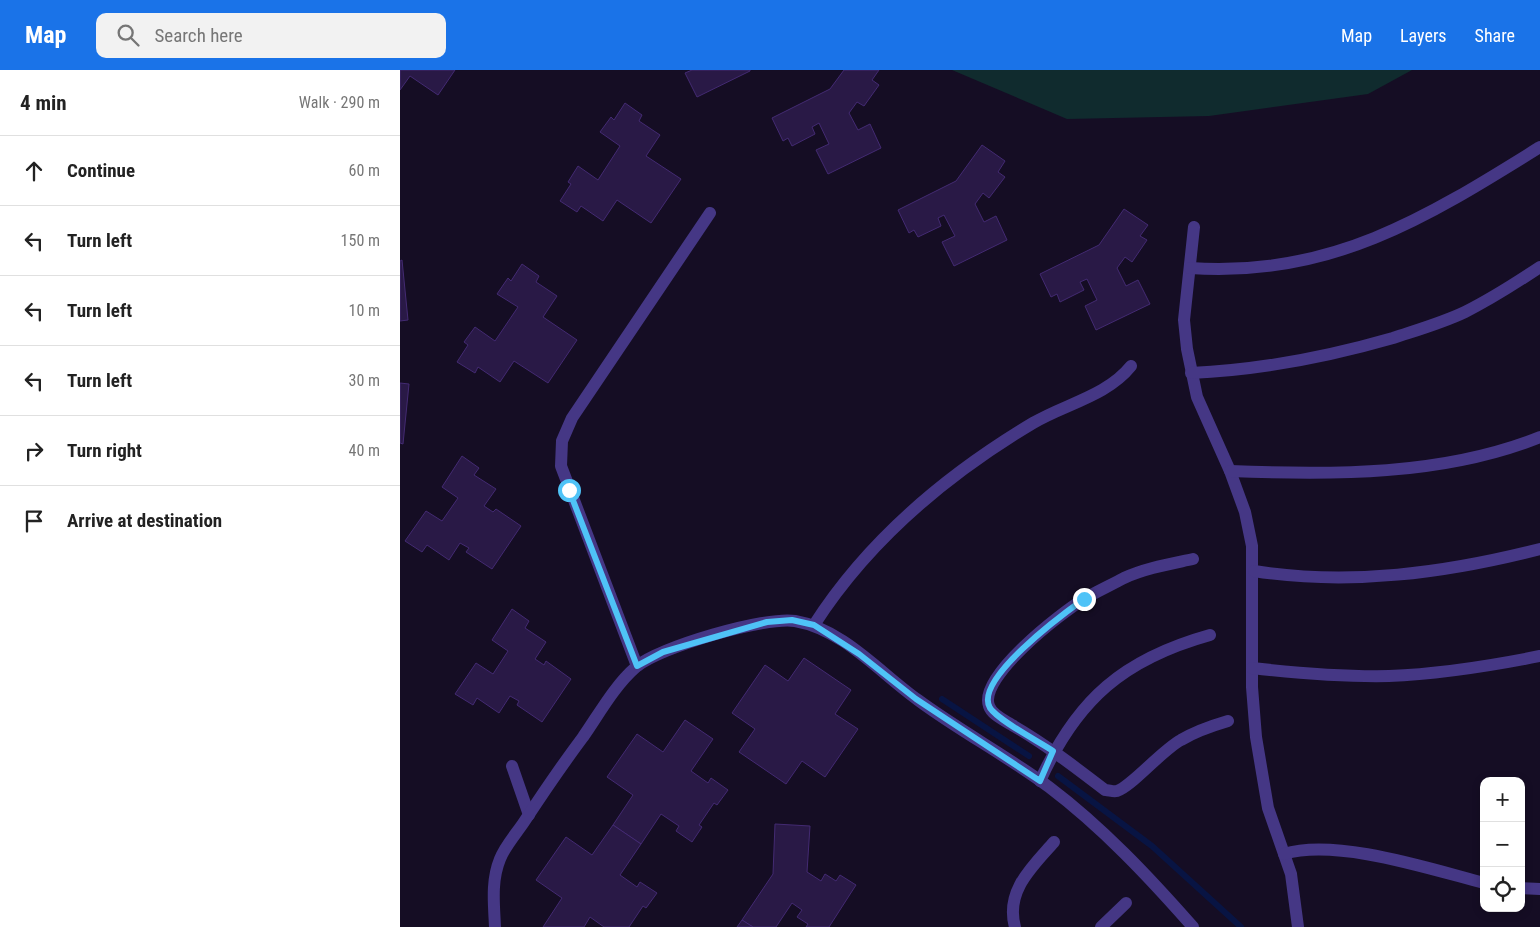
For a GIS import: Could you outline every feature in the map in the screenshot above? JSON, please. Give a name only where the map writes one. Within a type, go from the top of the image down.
[{"type":"street","points":[[1190,268],[1237,270],[1277,266],[1346,250],[1378,238],[1454,200],[1540,146]]},
{"type":"street","points":[[637,666],[562,466],[562,441],[572,418],[710,213]]},
{"type":"street","points":[[1194,228],[1184,320],[1191,373],[1197,397],[1230,471],[1245,512],[1252,546],[1254,571],[1252,668],[1256,736],[1268,808],[1291,874],[1298,927]]},
{"type":"street","points":[[1191,373],[1246,369],[1295,361],[1361,347],[1420,330],[1463,313],[1540,267]]},
{"type":"street","points":[[814,625],[831,597],[878,541],[908,512],[951,477],[1035,422],[1109,387],[1121,379],[1131,366]]},
{"type":"street","points":[[1230,471],[1317,473],[1424,466],[1472,457],[1540,437]]},
{"type":"street","points":[[1254,571],[1293,577],[1336,578],[1411,574],[1487,563],[1540,549]]},
{"type":"street","points":[[1193,559],[1158,566],[1125,578],[1084,599],[1052,623],[1026,646],[992,683],[988,693],[989,706],[998,716],[1053,751],[1105,790],[1116,791],[1127,786],[1158,756],[1180,740],[1203,728],[1228,721]]},
{"type":"street","points":[[495,927],[493,896],[495,875],[500,857],[616,690],[637,666],[663,652],[767,622],[792,620],[814,625],[859,654],[916,699],[1040,781],[1108,836],[1193,927]]},
{"type":"street","points":[[1040,781],[1053,751],[1071,723],[1093,698],[1119,676],[1147,658],[1178,644],[1210,635]]},
{"type":"street","points":[[1252,668],[1316,674],[1389,676],[1487,667],[1540,656]]},
{"type":"street","points":[[512,766],[529,815]]},
{"type":"street","points":[[1015,927],[1012,917],[1014,896],[1024,875],[1054,842]]},
{"type":"street","points":[[1284,854],[1316,847],[1347,851],[1480,882]]},
{"type":"street","points":[[1525,888],[1540,889]]},
{"type":"street","points":[[1101,927],[1126,903]]},
{"type":"green space","points":[[952,70],[1412,70],[1368,94],[1209,116],[1067,119]]},
{"type":"building","points":[[400,70],[455,70],[438,95],[410,76],[400,90]]},
{"type":"building","points":[[692,70],[750,71],[697,97],[685,73]]},
{"type":"building","points":[[844,70],[879,70],[872,80],[879,85],[864,106],[857,102],[849,113],[858,130],[870,124],[881,148],[828,174],[816,150],[829,144],[819,123],[812,127],[815,134],[792,146],[788,138],[783,141],[772,118],[830,89]]},
{"type":"building","points":[[625,103],[642,115],[639,121],[660,135],[646,156],[681,179],[651,223],[617,200],[603,221],[581,206],[577,212],[560,201],[571,184],[568,182],[578,166],[598,180],[620,146],[600,132],[611,117],[614,120]]},
{"type":"building","points":[[982,145],[1005,161],[998,172],[1005,177],[989,198],[983,193],[975,204],[984,222],[996,216],[1007,240],[954,266],[942,242],[955,236],[944,215],[938,218],[941,226],[918,237],[914,230],[909,233],[898,210],[956,181]]},
{"type":"building","points":[[1124,209],[1148,225],[1140,236],[1147,240],[1132,262],[1125,257],[1117,268],[1126,286],[1138,280],[1150,304],[1096,330],[1085,306],[1097,300],[1087,279],[1080,282],[1084,290],[1060,302],[1057,294],[1051,297],[1040,274],[1099,245]]},
{"type":"building","points":[[402,260],[408,320],[400,321],[400,261]]},
{"type":"building","points":[[522,264],[539,276],[536,282],[557,296],[543,317],[577,340],[548,383],[514,361],[500,382],[478,367],[475,373],[457,362],[468,345],[464,342],[475,327],[495,341],[518,307],[497,294],[508,278],[511,281]]},
{"type":"building","points":[[400,383],[409,384],[403,444],[400,443]]},
{"type":"building","points":[[462,456],[479,468],[474,475],[496,489],[484,506],[493,512],[496,509],[521,526],[492,569],[466,552],[469,548],[460,543],[449,560],[427,545],[422,552],[405,541],[426,511],[442,521],[458,498],[442,487]]},
{"type":"building","points":[[512,609],[529,621],[525,628],[546,642],[535,659],[544,665],[546,661],[571,679],[542,722],[517,705],[519,701],[510,696],[499,713],[477,698],[473,705],[455,694],[476,663],[493,674],[508,651],[492,640]]},
{"type":"building","points":[[804,658],[851,690],[835,714],[858,729],[825,777],[802,761],[786,784],[739,752],[755,729],[732,713],[765,665],[788,681]]},
{"type":"building","points":[[685,720],[713,739],[691,771],[708,783],[711,778],[728,790],[717,805],[714,803],[699,825],[702,827],[692,842],[676,831],[679,826],[661,814],[641,844],[613,825],[633,795],[607,777],[637,734],[663,752]]},
{"type":"building","points":[[775,824],[810,826],[807,872],[821,881],[825,874],[836,881],[840,875],[856,885],[829,927],[806,927],[808,924],[797,917],[802,910],[792,903],[776,927],[753,927],[742,920],[773,874]]},
{"type":"building","points":[[613,825],[641,844],[620,875],[637,887],[640,882],[657,893],[646,908],[643,906],[629,927],[604,927],[590,917],[584,927],[543,927],[562,898],[536,880],[566,837],[592,855]]},
{"type":"building","points":[[742,920],[753,927],[737,927]]},
{"type":"waterway","points":[[942,699],[1029,756]]},
{"type":"waterway","points":[[1058,776],[1152,846],[1241,927]]},
{"type":"route","points":[[569,490],[637,666],[663,652],[718,634],[767,622],[792,620],[814,625],[859,654],[916,699],[1040,781],[1053,751],[998,716],[989,706],[988,693],[992,683],[1020,652],[1052,623],[1084,599]]}]
